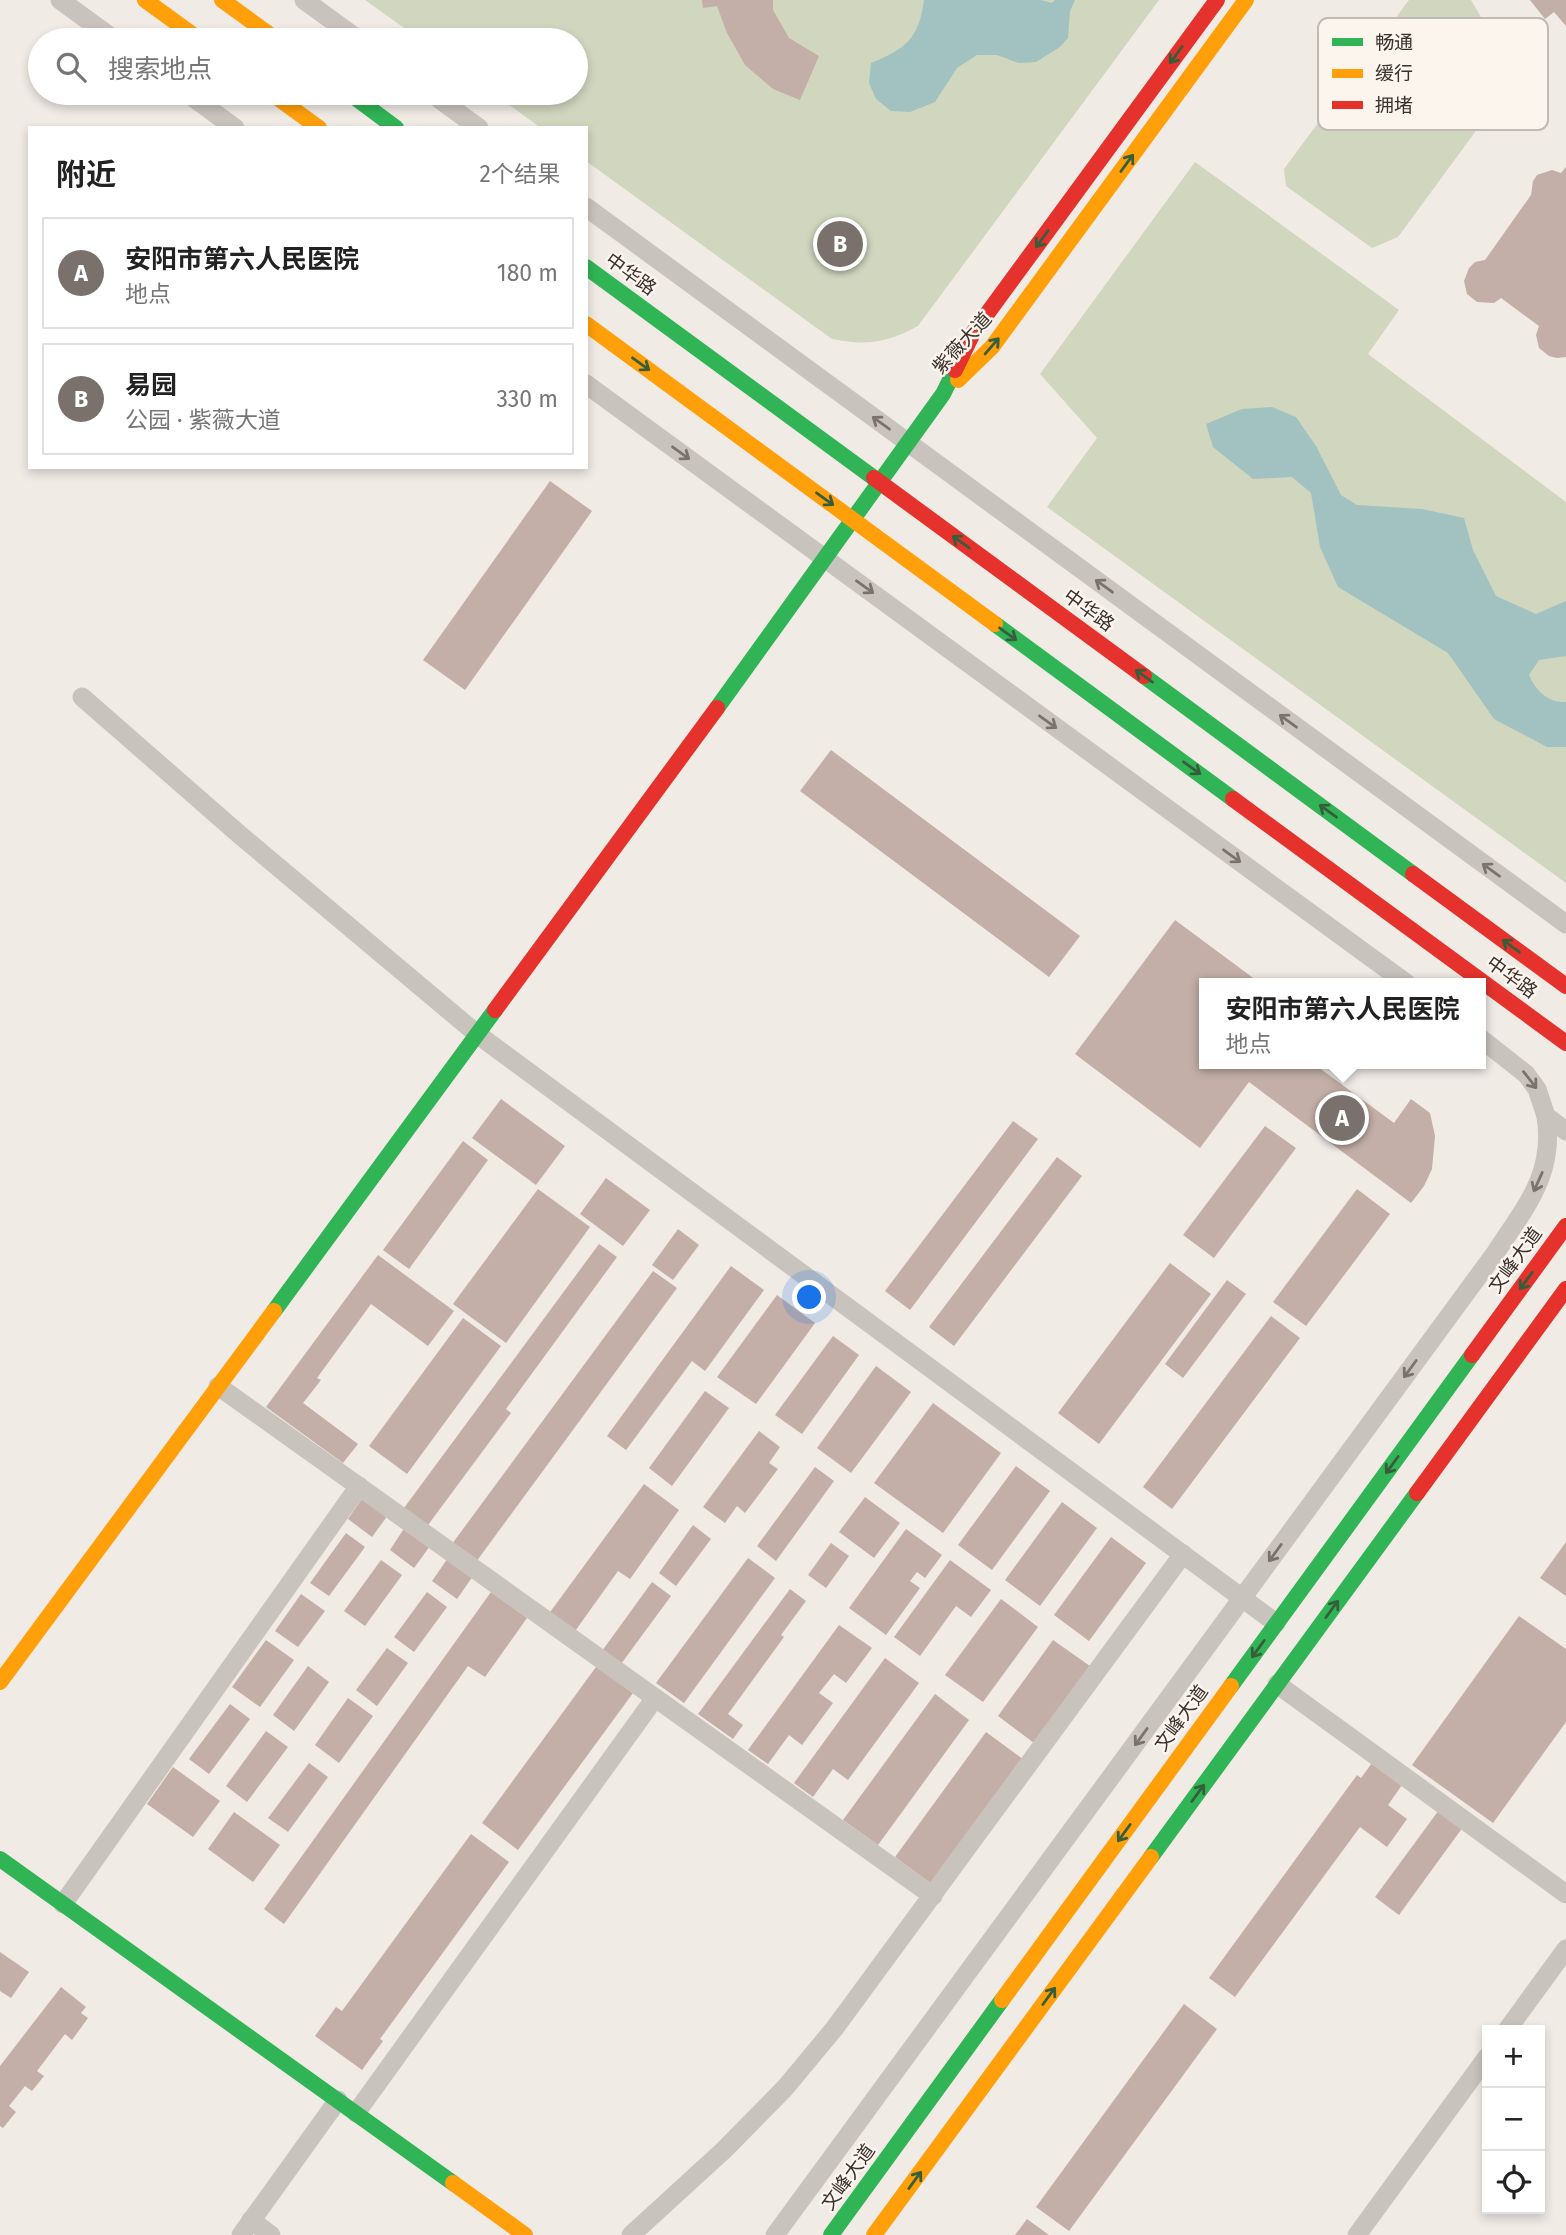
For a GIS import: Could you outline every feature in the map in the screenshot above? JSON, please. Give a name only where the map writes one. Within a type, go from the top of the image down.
[{"type":"main road","points":[[145,0],[184,28]]},
{"type":"main road","points":[[222,0],[260,28]]},
{"type":"main road","name":"紫薇大道","points":[[943,394],[973,333],[1217,0]]},
{"type":"main road","name":"紫薇大道","points":[[943,394],[992,347],[1246,0]]},
{"type":"main road","points":[[287,105],[316,126]]},
{"type":"main road","points":[[365,105],[393,126]]},
{"type":"main road","name":"中华路","points":[[588,268],[1566,986]]},
{"type":"main road","name":"中华路","points":[[588,325],[1479,978]]},
{"type":"main road","points":[[0,1682],[826,559],[943,394]]},
{"type":"main road","name":"中华路","points":[[1486,983],[1566,1042]]},
{"type":"main road","name":"文峰大道","points":[[831,2235],[1566,1226]]},
{"type":"main road","points":[[874,2235],[1566,1289]]},
{"type":"main road","points":[[0,1859],[525,2235]]},
{"type":"street","points":[[60,0],[98,28]]},
{"type":"street","points":[[304,0],[342,28]]},
{"type":"street","points":[[203,105],[232,126]]},
{"type":"street","points":[[447,105],[476,126]]},
{"type":"street","points":[[588,207],[1566,925]]},
{"type":"street","points":[[588,385],[1399,978]]},
{"type":"street","points":[[82,697],[240,835],[477,1034],[1276,1623]]},
{"type":"street","points":[[775,2235],[1496,1252],[1528,1204],[1544,1168],[1549,1140],[1546,1116],[1537,1089],[1526,1074],[1486,1043]]},
{"type":"street","points":[[1546,1116],[1566,1131]]},
{"type":"street","points":[[218,1386],[933,1895]]},
{"type":"street","points":[[63,1904],[359,1486]]},
{"type":"street","points":[[631,2235],[724,2150],[785,2088],[834,2029],[1183,1555]]},
{"type":"street","points":[[1277,1684],[1566,1894]]},
{"type":"street","points":[[355,2113],[655,1698]]},
{"type":"street","points":[[1511,2025],[1566,1950]]},
{"type":"street","points":[[1357,2235],[1482,2064]]},
{"type":"street","points":[[271,2235],[246,2227],[338,2100]]},
{"type":"green space","points":[[365,0],[1159,0],[918,326],[876,342],[832,339],[588,162],[588,126],[538,126],[509,105],[588,105],[588,28],[404,28]]},
{"type":"green space","points":[[1409,0],[1471,0],[1481,18],[1396,18]]},
{"type":"green space","points":[[1318,123],[1318,130],[1477,130],[1398,237],[1372,248],[1286,186],[1284,169]]},
{"type":"green space","points":[[1195,162],[1399,310],[1368,354],[1566,502],[1566,883],[1047,507],[1097,438],[1040,374]]},
{"type":"water","points":[[924,0],[1041,0],[1052,3],[1055,0],[1075,0],[1070,11],[1068,38],[1060,47],[1036,62],[1019,63],[997,55],[977,55],[957,68],[935,102],[910,112],[891,111],[876,99],[869,83],[871,63],[893,53],[909,40],[919,24]]},
{"type":"water","points":[[1272,407],[1296,417],[1316,446],[1341,495],[1357,505],[1422,509],[1464,518],[1473,550],[1496,596],[1536,614],[1566,601],[1566,656],[1539,660],[1529,675],[1543,695],[1566,702],[1566,747],[1547,747],[1494,719],[1448,653],[1338,587],[1320,547],[1311,493],[1292,477],[1253,479],[1213,447],[1206,424],[1242,409]]},
{"type":"building","points":[[702,0],[773,0],[773,10],[789,38],[819,56],[800,100],[773,89],[745,65],[727,33],[717,6],[703,8]]},
{"type":"building","points":[[1530,0],[1566,0],[1566,26],[1554,12],[1544,18]]},
{"type":"building","points":[[1566,167],[1566,357],[1557,358],[1549,356],[1539,348],[1536,335],[1539,326],[1501,298],[1494,303],[1477,302],[1467,294],[1464,281],[1469,268],[1475,262],[1485,260],[1531,195],[1533,181],[1537,175],[1552,170],[1561,173]]},
{"type":"building","points":[[550,481],[592,511],[465,690],[423,660]]},
{"type":"building","points":[[831,750],[1080,936],[1049,977],[800,791]]},
{"type":"building","points":[[1175,920],[1253,978],[1199,978],[1199,1069],[1321,1069],[1394,1123],[1411,1099],[1430,1113],[1435,1136],[1432,1169],[1424,1186],[1411,1203],[1249,1082],[1200,1148],[1075,1054]]},
{"type":"building","points":[[501,1099],[565,1146],[536,1185],[472,1138]]},
{"type":"building","points":[[1013,1121],[1038,1139],[910,1310],[885,1291]]},
{"type":"building","points":[[1265,1126],[1296,1148],[1214,1258],[1183,1235]]},
{"type":"building","points":[[463,1141],[488,1160],[409,1269],[383,1250]]},
{"type":"building","points":[[1057,1157],[1082,1176],[954,1346],[929,1327]]},
{"type":"building","points":[[606,1178],[650,1210],[623,1246],[580,1214]]},
{"type":"building","points":[[538,1189],[590,1227],[506,1343],[453,1304]]},
{"type":"building","points":[[1357,1189],[1390,1214],[1306,1326],[1273,1302]]},
{"type":"building","points":[[678,1229],[699,1245],[673,1280],[652,1265]]},
{"type":"building","points":[[599,1244],[617,1257],[506,1409],[511,1413],[428,1525],[404,1508]]},
{"type":"building","points":[[378,1255],[454,1311],[428,1346],[371,1304],[317,1378],[321,1380],[303,1403],[358,1444],[343,1463],[266,1407]]},
{"type":"building","points":[[1170,1263],[1211,1294],[1099,1444],[1058,1413]]},
{"type":"building","points":[[731,1266],[764,1290],[705,1371],[692,1361],[626,1450],[607,1436]]},
{"type":"building","points":[[653,1271],[677,1288],[476,1562],[452,1544]]},
{"type":"building","points":[[1227,1280],[1246,1294],[1183,1378],[1165,1364]]},
{"type":"building","points":[[777,1295],[815,1323],[756,1404],[717,1377]]},
{"type":"building","points":[[1271,1316],[1300,1338],[1172,1509],[1143,1487]]},
{"type":"building","points":[[463,1318],[501,1346],[407,1474],[369,1446]]},
{"type":"building","points":[[833,1336],[859,1355],[802,1434],[775,1415]]},
{"type":"building","points":[[876,1366],[911,1392],[851,1473],[817,1448]]},
{"type":"building","points":[[705,1391],[729,1408],[672,1486],[649,1468]]},
{"type":"building","points":[[933,1403],[1001,1453],[943,1533],[874,1483]]},
{"type":"building","points":[[759,1431],[780,1447],[769,1463],[778,1469],[745,1513],[737,1506],[725,1523],[703,1507]]},
{"type":"building","points":[[1016,1466],[1050,1491],[992,1570],[958,1545]]},
{"type":"building","points":[[815,1467],[834,1481],[776,1561],[757,1546]]},
{"type":"building","points":[[644,1484],[679,1510],[630,1579],[618,1571],[573,1634],[548,1615]]},
{"type":"building","points":[[363,1497],[388,1515],[372,1537],[348,1519]]},
{"type":"building","points":[[865,1497],[900,1523],[874,1558],[839,1532]]},
{"type":"building","points":[[1062,1502],[1097,1528],[1040,1606],[1005,1580]]},
{"type":"building","points":[[693,1525],[711,1539],[676,1586],[659,1573]]},
{"type":"building","points":[[405,1527],[430,1546],[414,1568],[390,1550]]},
{"type":"building","points":[[906,1529],[942,1555],[925,1578],[917,1572],[910,1581],[920,1588],[886,1635],[849,1608]]},
{"type":"building","points":[[346,1533],[365,1547],[329,1596],[310,1583]]},
{"type":"building","points":[[1111,1537],[1146,1563],[1089,1641],[1054,1615]]},
{"type":"building","points":[[1566,1542],[1566,1596],[1540,1578]]},
{"type":"building","points":[[831,1543],[849,1556],[826,1588],[808,1575]]},
{"type":"building","points":[[448,1558],[473,1576],[457,1599],[432,1581]]},
{"type":"building","points":[[748,1558],[775,1578],[684,1703],[656,1683]]},
{"type":"building","points":[[381,1560],[402,1575],[365,1626],[344,1611]]},
{"type":"building","points":[[950,1560],[991,1590],[971,1617],[956,1606],[920,1656],[894,1637]]},
{"type":"building","points":[[652,1582],[671,1596],[621,1664],[602,1651]]},
{"type":"building","points":[[790,1589],[806,1601],[781,1635],[784,1637],[728,1714],[743,1725],[733,1739],[698,1714]]},
{"type":"building","points":[[427,1592],[447,1607],[414,1652],[394,1637]]},
{"type":"building","points":[[491,1592],[527,1618],[485,1677],[468,1666],[284,1924],[264,1909]]},
{"type":"building","points":[[301,1594],[325,1611],[298,1647],[275,1631]]},
{"type":"building","points":[[1001,1599],[1038,1627],[983,1702],[945,1675]]},
{"type":"building","points":[[1519,1616],[1566,1649],[1566,1722],[1493,1823],[1412,1765]]},
{"type":"building","points":[[839,1625],[872,1648],[846,1683],[834,1674],[819,1693],[833,1703],[802,1745],[789,1735],[768,1764],[748,1750]]},
{"type":"building","points":[[266,1640],[294,1660],[260,1707],[232,1687]]},
{"type":"building","points":[[1053,1640],[1090,1666],[1034,1743],[998,1716]]},
{"type":"building","points":[[387,1648],[408,1663],[377,1706],[356,1690]]},
{"type":"building","points":[[885,1658],[919,1683],[848,1780],[833,1769],[813,1797],[794,1783]]},
{"type":"building","points":[[308,1666],[329,1682],[294,1731],[273,1715]]},
{"type":"building","points":[[596,1667],[633,1693],[518,1850],[482,1823]]},
{"type":"building","points":[[935,1694],[969,1720],[878,1845],[843,1820]]},
{"type":"building","points":[[348,1698],[373,1716],[339,1763],[315,1745]]},
{"type":"building","points":[[230,1704],[250,1719],[209,1774],[189,1759]]},
{"type":"building","points":[[266,1731],[288,1747],[247,1802],[226,1786]]},
{"type":"building","points":[[986,1732],[1024,1760],[933,1885],[895,1857]]},
{"type":"building","points":[[309,1763],[328,1777],[288,1832],[268,1818]]},
{"type":"building","points":[[1372,1763],[1402,1785],[1388,1805],[1407,1819],[1387,1847],[1360,1827],[1235,1997],[1209,1978],[1357,1775],[1361,1778]]},
{"type":"building","points":[[173,1767],[220,1801],[193,1837],[147,1804]]},
{"type":"building","points":[[1439,1810],[1463,1827],[1399,1915],[1375,1897]]},
{"type":"building","points":[[234,1812],[280,1845],[253,1882],[208,1849]]},
{"type":"building","points":[[471,1834],[509,1862],[380,2039],[383,2041],[362,2070],[315,2036],[336,2007],[342,2011]]},
{"type":"building","points":[[0,1952],[29,1972],[11,1998],[0,1991]]},
{"type":"building","points":[[61,1987],[86,2007],[81,2013],[88,2018],[72,2040],[65,2034],[37,2071],[44,2076],[32,2091],[25,2086],[9,2106],[16,2112],[3,2128],[0,2126],[0,2066]]},
{"type":"building","points":[[1184,2004],[1217,2029],[1069,2231],[1036,2207]]},
{"type":"building","points":[[1027,2219],[1049,2235],[1015,2235]]},
{"type":"traffic: fast","points":[[365,105],[393,126]]},
{"type":"traffic: fast","points":[[588,268],[874,478]]},
{"type":"traffic: fast","points":[[717,708],[943,394],[955,370]]},
{"type":"traffic: fast","points":[[995,624],[1233,799]]},
{"type":"traffic: fast","points":[[1144,676],[1413,874]]},
{"type":"traffic: fast","points":[[274,1311],[495,1010]]},
{"type":"traffic: fast","points":[[1231,1686],[1472,1355]]},
{"type":"traffic: fast","points":[[1151,1857],[1417,1493]]},
{"type":"traffic: fast","points":[[0,1859],[453,2183]]},
{"type":"traffic: fast","points":[[831,2235],[1002,2000]]},
{"type":"traffic: slow","points":[[145,0],[184,28]]},
{"type":"traffic: slow","points":[[222,0],[260,28]]},
{"type":"traffic: slow","points":[[958,380],[992,347],[1246,0]]},
{"type":"traffic: slow","points":[[287,105],[316,126]]},
{"type":"traffic: slow","points":[[588,325],[995,624]]},
{"type":"traffic: slow","points":[[0,1682],[274,1311]]},
{"type":"traffic: slow","points":[[1002,2000],[1231,1686]]},
{"type":"traffic: slow","points":[[874,2235],[1151,1857]]},
{"type":"traffic: slow","points":[[453,2183],[525,2235]]},
{"type":"traffic: jam","points":[[955,370],[973,333],[1217,0]]},
{"type":"traffic: jam","points":[[874,478],[1144,676]]},
{"type":"traffic: jam","points":[[495,1010],[717,708]]},
{"type":"traffic: jam","points":[[1233,799],[1477,978]]},
{"type":"traffic: jam","points":[[1413,874],[1566,986]]},
{"type":"traffic: jam","points":[[1486,984],[1566,1043]]},
{"type":"traffic: jam","points":[[1472,1355],[1566,1226]]},
{"type":"traffic: jam","points":[[1417,1493],[1566,1289]]},
{"type":"place","name":"易园","points":[[840,244]]},
{"type":"place","name":"安阳市第六人民医院","points":[[1342,1118]]}]
